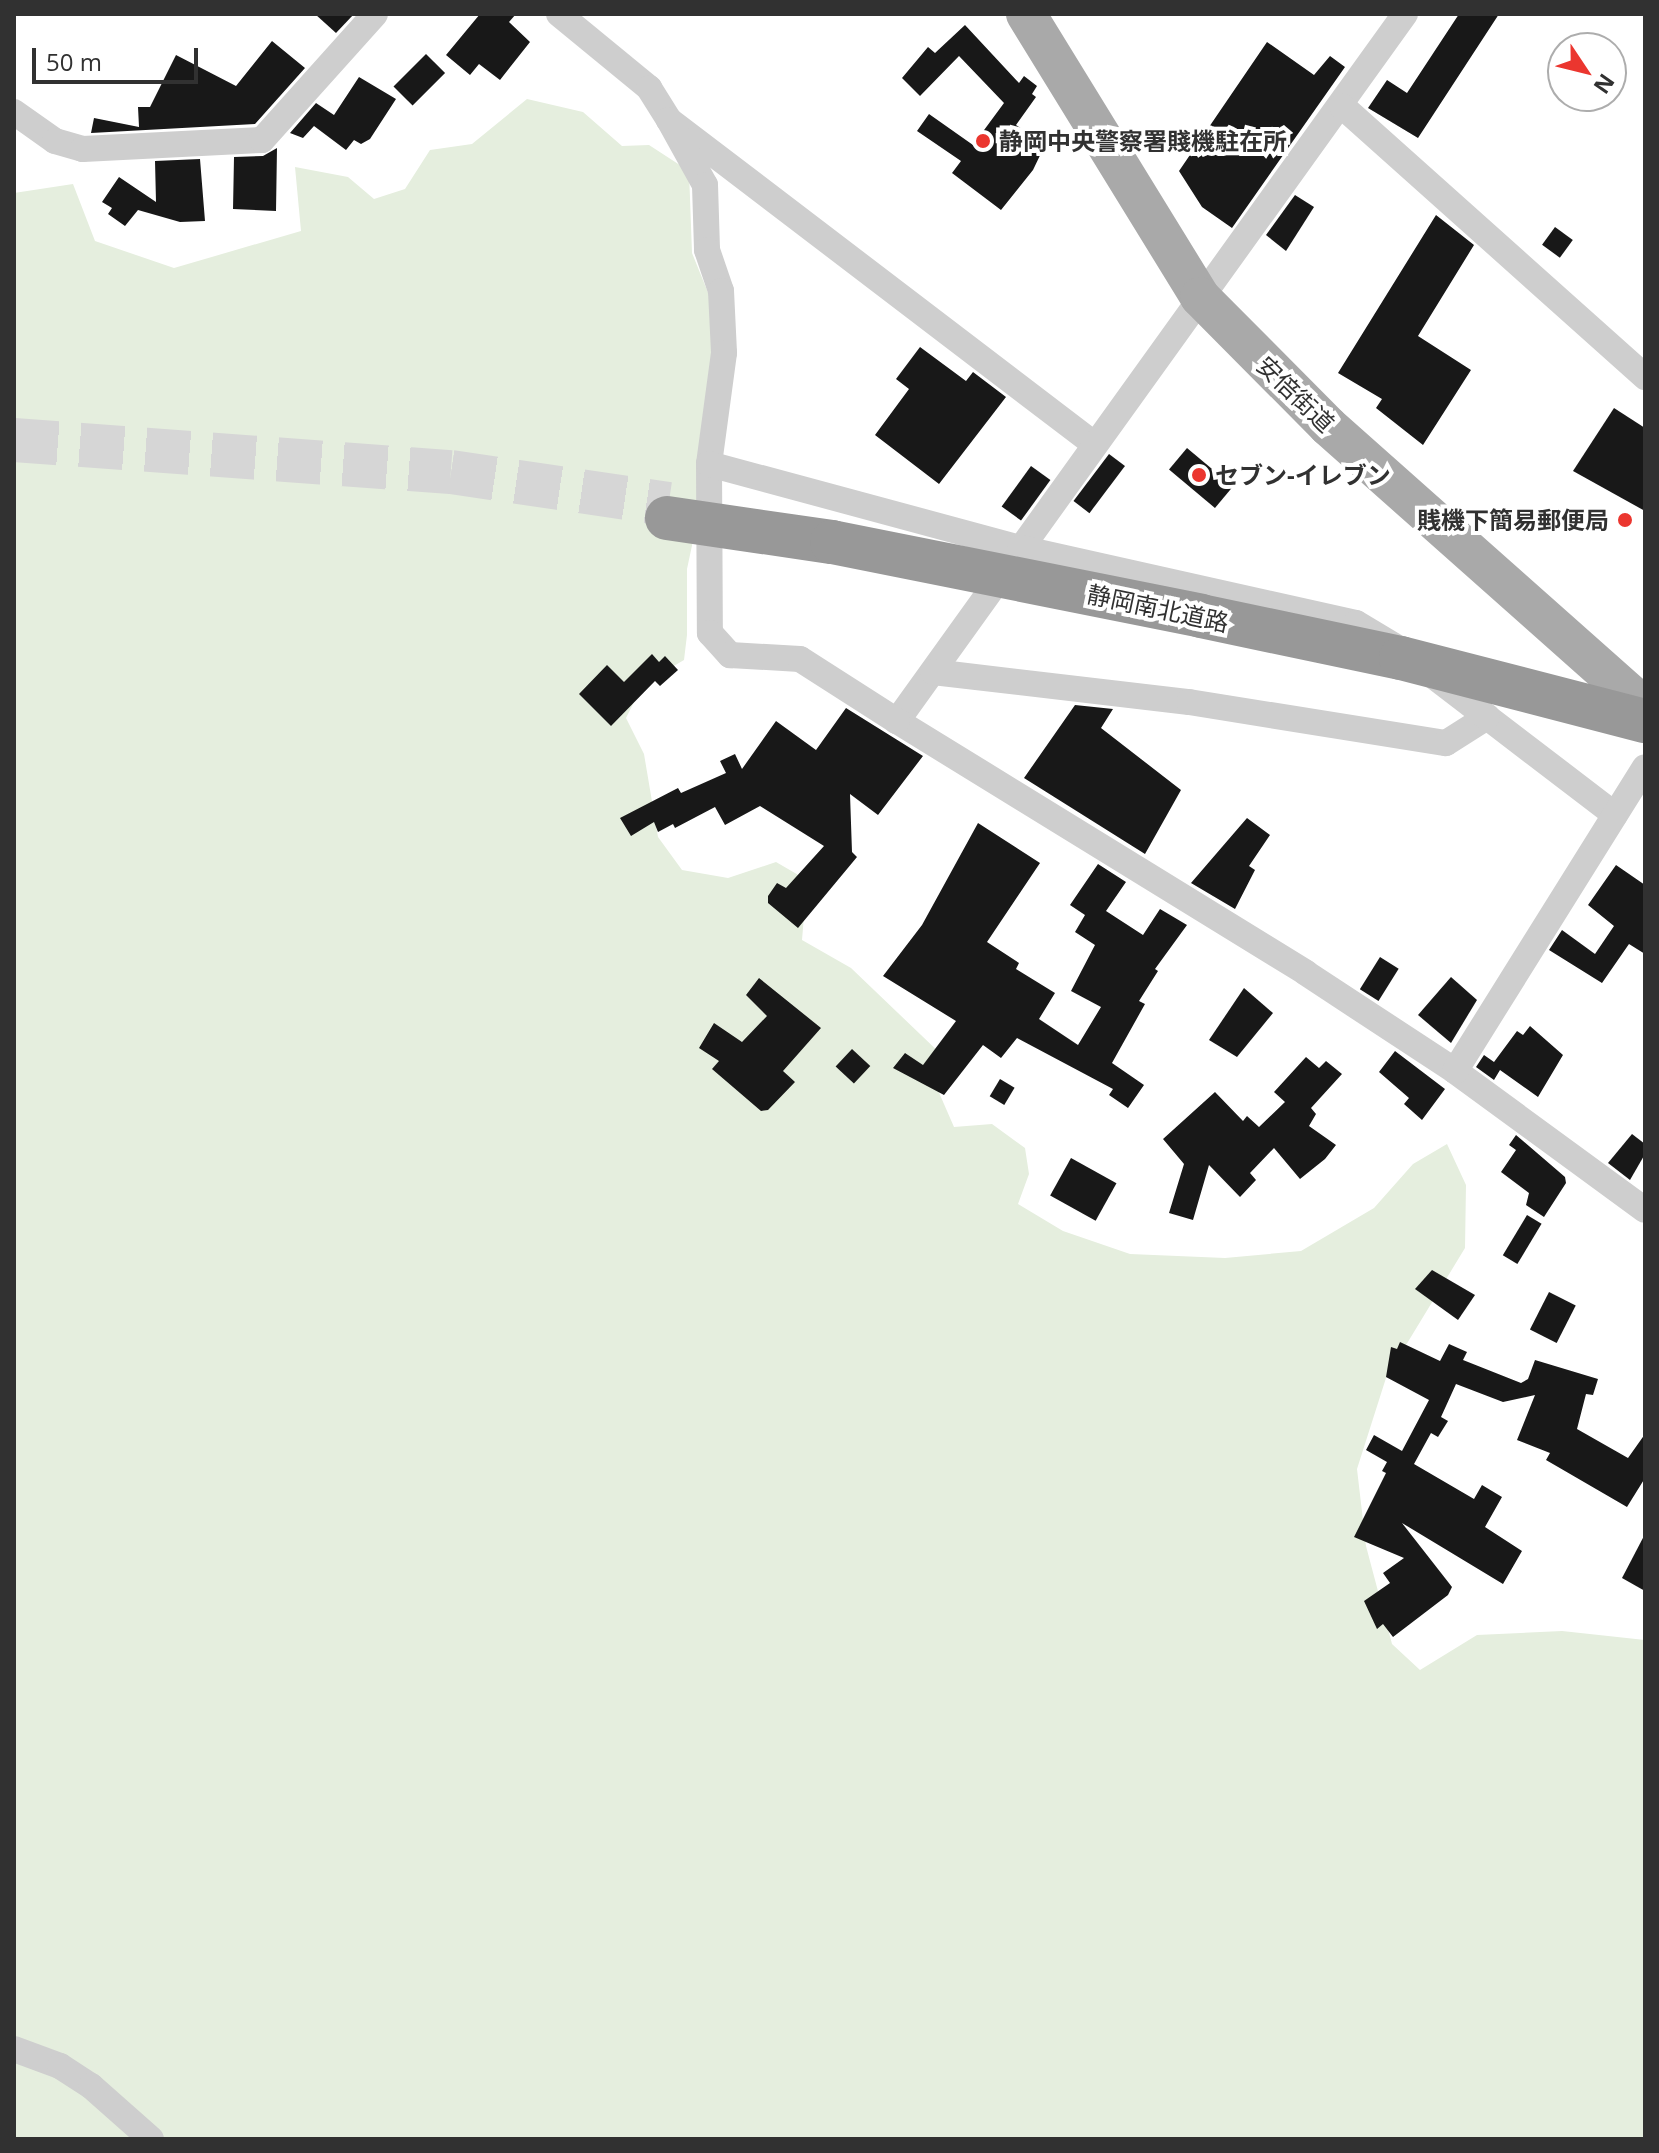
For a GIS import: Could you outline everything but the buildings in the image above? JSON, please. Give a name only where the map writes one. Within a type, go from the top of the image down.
[{"type":"highway","name":"静岡南北道路","points":[[1645,705],[1390,642],[865,536],[679,512],[1278,632],[1645,721]]},
{"type":"main road","name":"安倍街道","points":[[1026,14],[1200,297],[1328,426],[1645,705]]},
{"type":"street","points":[[14,112],[55,141],[83,149],[262,140],[375,14]]},
{"type":"street","points":[[559,14],[649,88],[705,185],[707,250],[721,291],[724,353],[709,464],[710,633],[730,655],[800,659],[1306,973],[1455,1071],[1645,1210]]},
{"type":"street","points":[[897,721],[1200,297],[1342,106],[1405,14]]},
{"type":"street","points":[[1342,106],[1645,377]]},
{"type":"street","points":[[669,120],[1094,444]]},
{"type":"street","points":[[709,464],[1020,548],[1356,623],[1376,632],[1615,815]]},
{"type":"street","points":[[933,672],[1189,702],[1446,743],[1487,717]]},
{"type":"street","points":[[1455,1071],[1645,767]]},
{"type":"street","points":[[14,2049],[60,2066],[91,2086],[151,2139]]},
{"type":"green space","points":[[527,99],[583,112],[622,146],[649,145],[689,171],[692,253],[709,295],[713,352],[703,494],[687,569],[687,635],[684,660],[643,684],[626,718],[644,754],[658,837],[682,870],[728,878],[776,862],[807,880],[802,940],[851,968],[944,1057],[937,1088],[954,1127],[992,1124],[1025,1148],[1029,1174],[1018,1204],[1063,1231],[1130,1254],[1225,1258],[1301,1251],[1374,1208],[1413,1164],[1447,1144],[1466,1185],[1465,1248],[1386,1378],[1357,1469],[1366,1546],[1392,1644],[1420,1670],[1477,1635],[1562,1631],[1645,1640],[1645,2139],[14,2139],[14,193],[73,184],[95,241],[174,268],[301,231],[295,167],[348,177],[374,199],[405,189],[430,150],[472,144]]},
{"type":"tunnel","points":[[14,440],[451,472],[669,504]]},
{"type":"place","name":"静岡中央警察署賤機駐在所","points":[[983,141]]},
{"type":"place","name":"セブン-イレブン","points":[[1199,475]]},
{"type":"place","name":"賎機下簡易郵便局","points":[[1625,520]]}]
